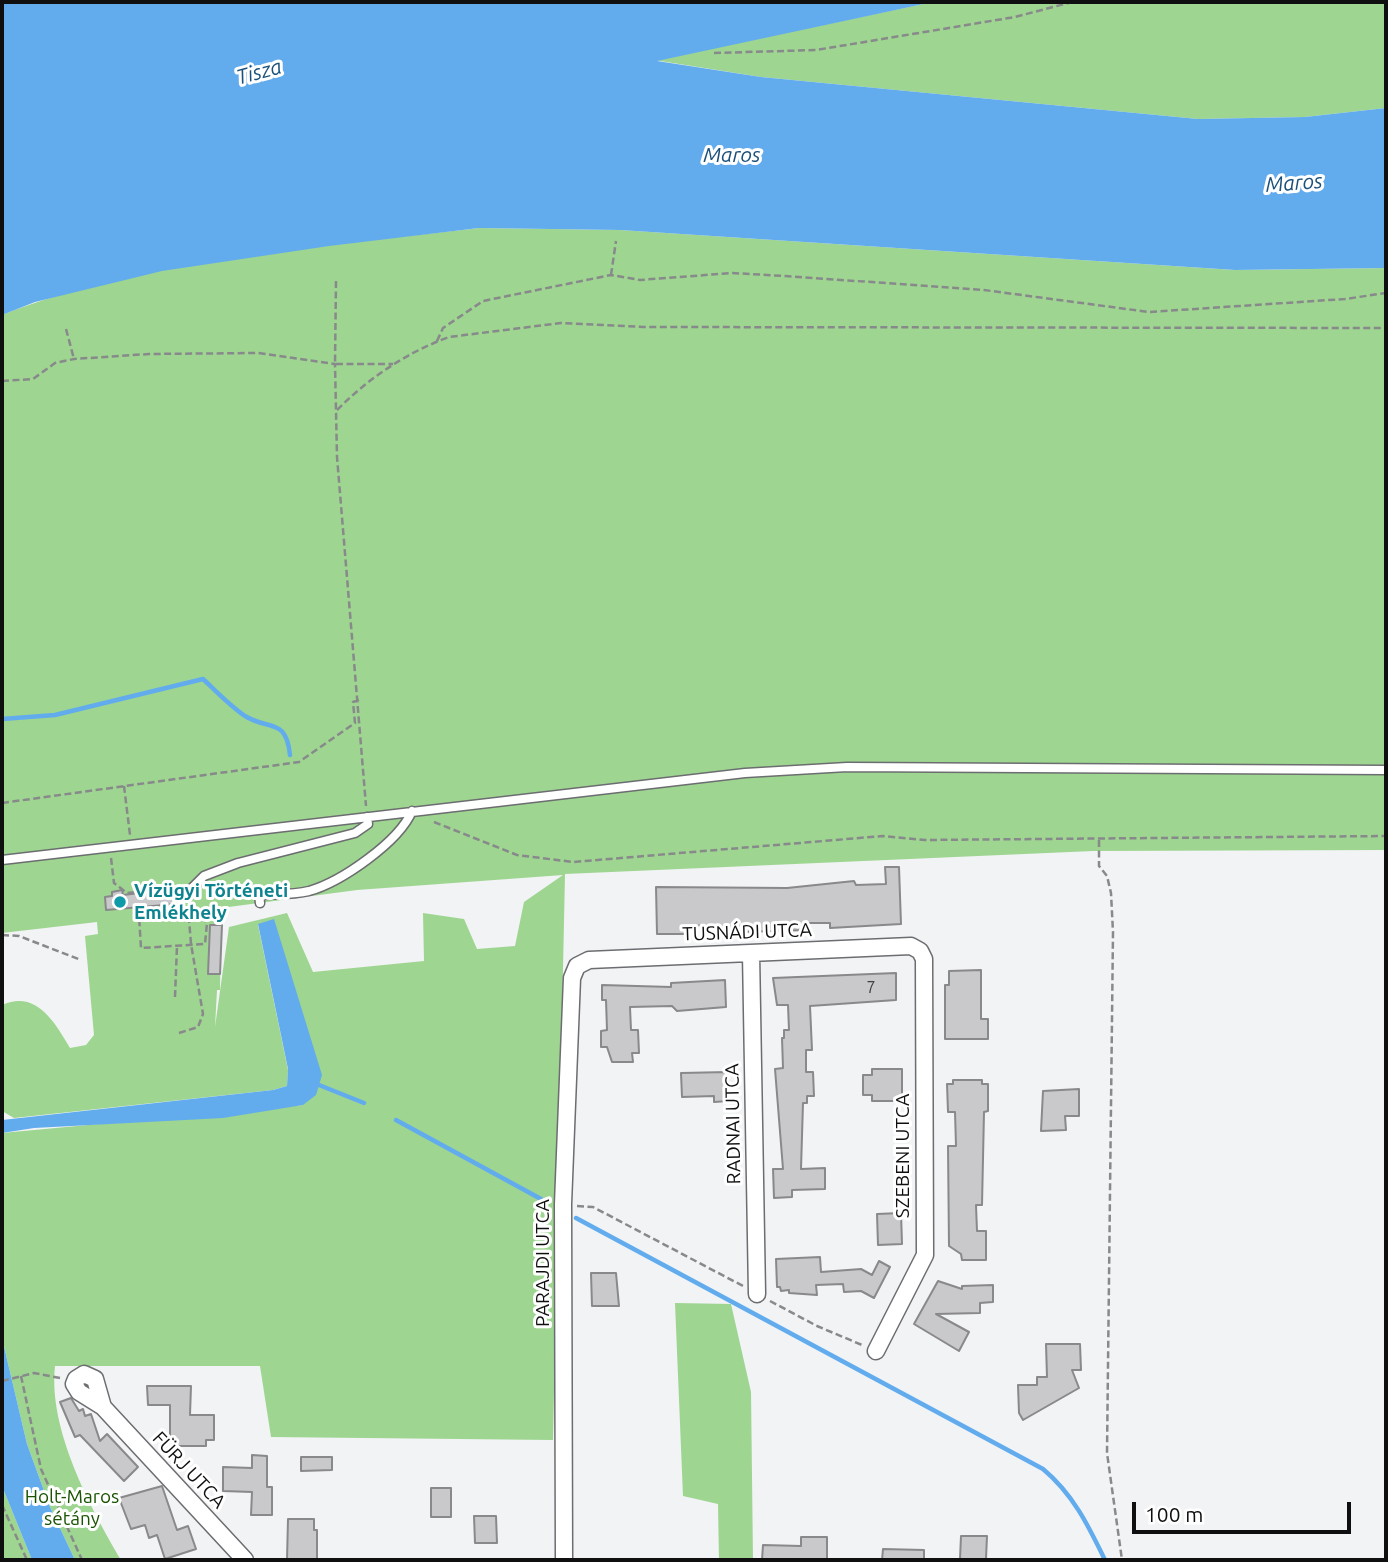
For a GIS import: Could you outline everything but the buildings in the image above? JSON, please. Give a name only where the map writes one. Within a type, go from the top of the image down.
[{"type":"street","name":"TUSNÁDI UTCA","points":[[577,966],[589,960],[911,946],[920,951]]},
{"type":"street","name":"SZEBENI UTCA","points":[[876,1350],[925,1255],[924,959],[920,951]]},
{"type":"street","name":"RADNAI UTCA","points":[[751,953],[757,1294]]},
{"type":"street","name":"PARAJDI UTCA","points":[[564,1560],[563,1204],[572,978],[577,966]]},
{"type":"street","name":"FÜRJ UTCA","points":[[74,1384],[103,1407],[245,1560]]},
{"type":"lane","points":[[2,860],[746,773],[847,767],[1386,769]]},
{"type":"lane","points":[[260,903],[259,895],[308,891],[352,868],[398,834],[412,811]]},
{"type":"lane","points":[[188,893],[204,876],[238,863],[355,833],[368,824],[367,817]]},
{"type":"path","points":[[714,53],[816,50],[1014,17],[1072,2]]},
{"type":"path","points":[[611,275],[616,241]]},
{"type":"path","points":[[437,341],[443,328],[483,300],[611,275],[639,280],[732,274],[785,276],[984,290],[1149,312],[1345,299],[1386,293]]},
{"type":"path","points":[[336,281],[335,364],[345,565],[359,701],[367,817]]},
{"type":"path","points":[[337,410],[361,386],[393,364],[437,341],[449,337],[561,323],[644,327],[1386,327]]},
{"type":"path","points":[[66,329],[75,359]]},
{"type":"path","points":[[2,380],[33,379],[55,363],[75,359],[219,352],[258,353],[335,364],[393,364]]},
{"type":"path","points":[[2,803],[299,762],[355,723],[353,702],[359,701]]},
{"type":"path","points":[[124,786],[130,845]]},
{"type":"path","points":[[412,811],[517,855],[573,862],[883,836],[925,840],[1386,836]]},
{"type":"path","points":[[1099,839],[1099,866],[1107,876],[1111,893],[1112,932],[1107,1453],[1122,1560]]},
{"type":"path","points":[[110,847],[114,883],[127,893],[181,887],[188,893],[191,944],[203,1014],[198,1027],[179,1033]]},
{"type":"path","points":[[136,948],[205,944],[207,923],[188,907]]},
{"type":"path","points":[[141,948],[139,916],[144,909]]},
{"type":"path","points":[[133,912],[139,916]]},
{"type":"path","points":[[2,935],[19,936],[81,960]]},
{"type":"path","points":[[175,997],[177,946]]},
{"type":"path","points":[[563,1204],[593,1207],[817,1326],[876,1350]]},
{"type":"path","points":[[2,1381],[34,1373],[61,1378],[74,1384]]},
{"type":"path","points":[[21,1376],[41,1469],[82,1560]]},
{"type":"path","points":[[2,1505],[27,1560]]},
{"type":"green space","points":[[933,2],[1386,2],[1386,108],[1305,117],[1198,119],[761,77],[654,60]]},
{"type":"green space","points":[[479,228],[620,230],[1235,270],[1386,268],[1386,850],[1093,851],[565,874],[553,1440],[271,1437],[260,1366],[55,1366],[58,1415],[65,1441],[85,1492],[121,1560],[75,1560],[50,1507],[27,1444],[2,1338],[2,1133],[303,1105],[274,920],[258,925],[288,1070],[287,1086],[273,1090],[14,1118],[2,1111],[2,1005],[14,1001],[34,1005],[50,1019],[70,1048],[86,1045],[94,1035],[85,936],[98,934],[97,922],[2,933],[2,315],[115,280],[175,268],[237,257]],"holes":[[[563,875],[524,902],[515,946],[477,949],[464,919],[423,913],[424,961],[313,972],[287,913],[229,927],[215,1027],[217,990],[220,990],[221,908],[357,890]]]},
{"type":"green space","points":[[675,1303],[731,1304],[751,1392],[753,1560],[719,1560],[718,1504],[683,1496]]},
{"type":"green space","name":"Holt-Maros sétány","points":[[2,1486],[32,1560],[2,1560]]},
{"type":"water","points":[[2,2],[933,2],[657,61],[761,77],[1198,119],[1305,117],[1386,108],[1386,268],[1235,270],[620,230],[479,228],[329,246],[162,271],[35,302],[2,315]]},
{"type":"water","points":[[274,919],[322,1075],[316,1095],[303,1105],[223,1118],[34,1128],[2,1133],[2,1120],[273,1090],[287,1086],[288,1069],[258,924]]},
{"type":"water","points":[[2,1338],[27,1444],[50,1507],[75,1560],[32,1560],[2,1486]]},
{"type":"waterway","points":[[2,719],[55,715],[203,679],[245,716],[280,730],[285,735],[290,755]]},
{"type":"waterway","points":[[319,1085],[364,1103]]},
{"type":"waterway","points":[[396,1120],[541,1199]]},
{"type":"waterway","points":[[576,1218],[1043,1469],[1063,1489],[1086,1522],[1105,1560]]},
{"type":"place","name":"Vízügyi Történeti Emlékhely","points":[[120,902]]},
{"type":"water label","name":"Tisza","points":[[259,72]]},
{"type":"water label","name":"Maros","points":[[732,155]]},
{"type":"water label","name":"Maros","points":[[1294,183]]}]
